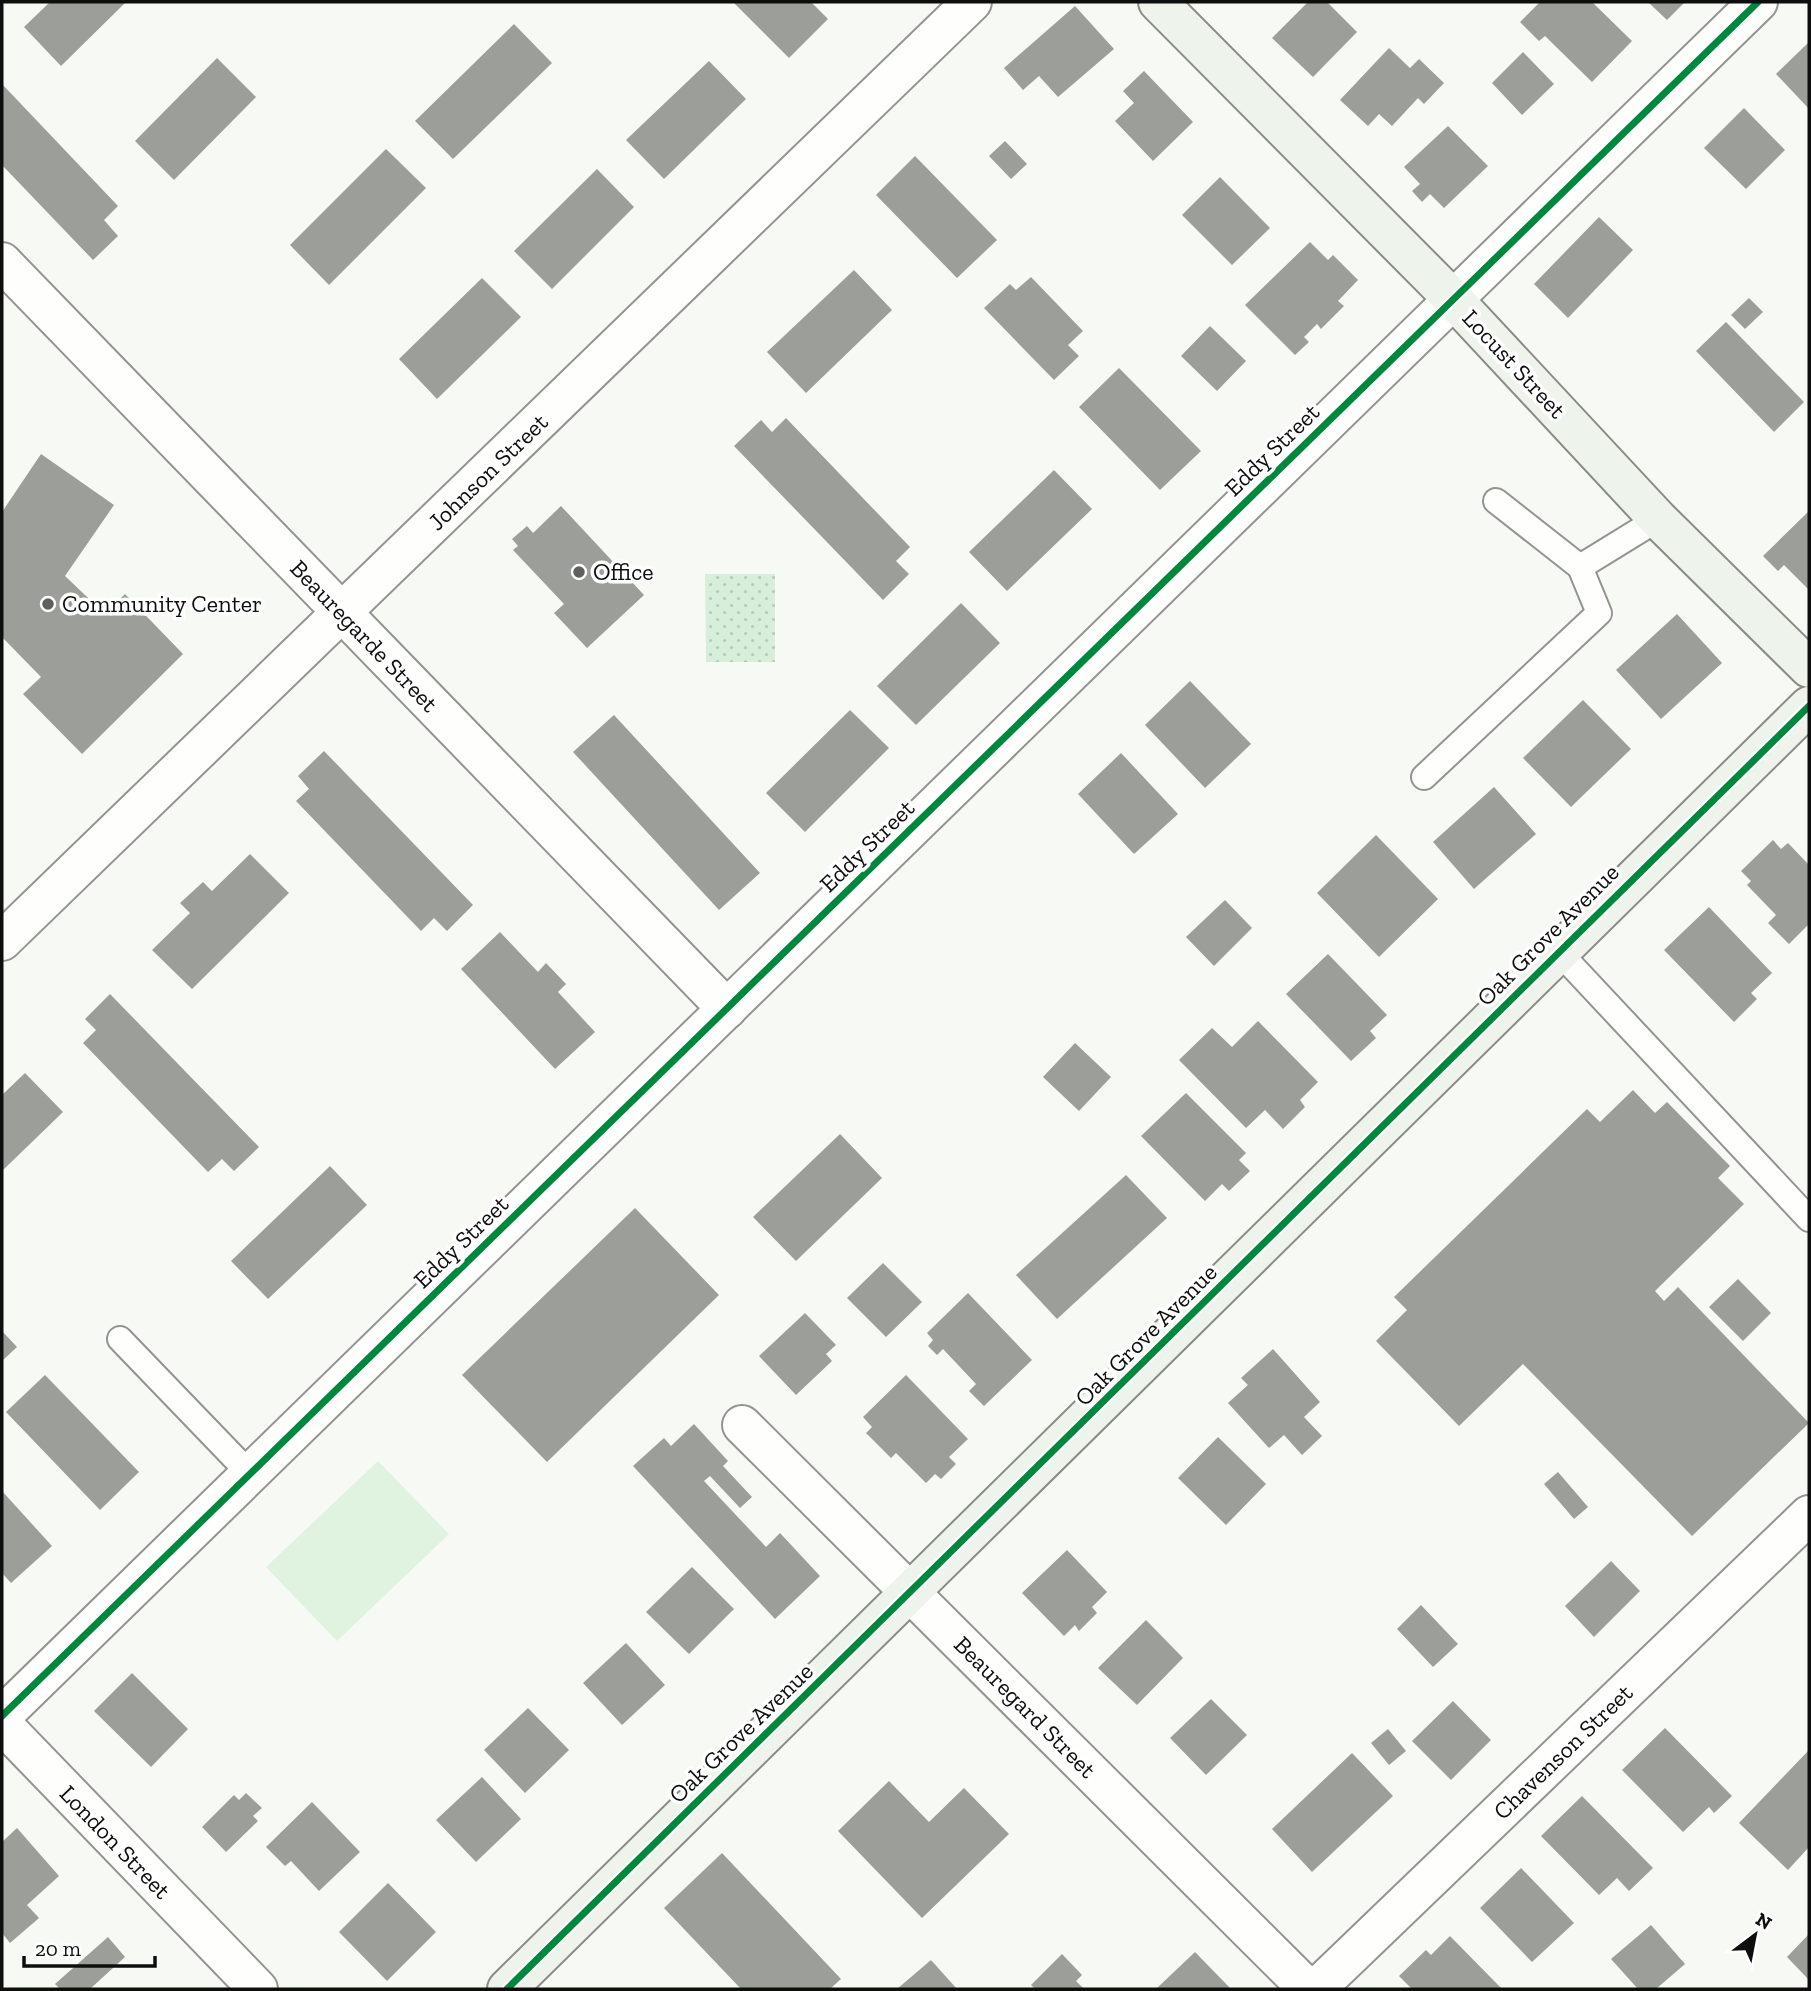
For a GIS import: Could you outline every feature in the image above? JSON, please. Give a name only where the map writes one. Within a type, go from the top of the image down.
[{"type":"street","name":"Johnson Street","points":[[2,941],[972,2]]},
{"type":"street","name":"Locust Street","points":[[1158,2],[1453,299],[1658,519],[1809,668]]},
{"type":"street","name":"Eddy Street","points":[[2,1716],[1758,2]]},
{"type":"street","name":"Beauregarde Street","points":[[2,262],[727,1009]]},
{"type":"street","name":"Oak Grove Avenue","points":[[507,1989],[911,1594],[1558,951],[1809,706]]},
{"type":"street","name":"Beauregard Street","points":[[742,1425],[1308,1989]]},
{"type":"street","name":"Chavenson Street","points":[[1316,1989],[1809,1515]]},
{"type":"street","name":"London Street","points":[[2,1724],[258,1989]]},
{"type":"lane","points":[[1424,777],[1599,613],[1580,567],[1496,501]]},
{"type":"lane","points":[[1580,567],[1658,519]]},
{"type":"lane","points":[[1558,951],[1809,1219]]},
{"type":"lane","points":[[120,1339],[250,1474]]},
{"type":"green space","points":[[705,574],[775,574],[775,662],[706,662]]},
{"type":"green space","points":[[378,1461],[449,1534],[337,1641],[266,1567]]},
{"type":"building","points":[[50,2],[126,2],[61,66],[24,27]]},
{"type":"building","points":[[733,2],[811,2],[828,19],[789,58]]},
{"type":"building","points":[[1308,2],[1327,2],[1357,32],[1313,77],[1272,38]]},
{"type":"building","points":[[1540,2],[1592,2],[1632,41],[1592,82],[1545,36],[1539,41],[1520,22]]},
{"type":"building","points":[[1648,2],[1685,2],[1667,20]]},
{"type":"building","points":[[1075,6],[1114,49],[1058,97],[1039,76],[1023,90],[1004,68]]},
{"type":"building","points":[[514,24],[552,63],[453,159],[415,121]]},
{"type":"building","points":[[1809,42],[1809,109],[1776,74]]},
{"type":"building","points":[[1389,48],[1410,68],[1419,59],[1444,83],[1424,104],[1418,98],[1392,126],[1379,114],[1368,126],[1340,100]]},
{"type":"building","points":[[1523,52],[1554,84],[1522,115],[1492,83]]},
{"type":"building","points":[[217,58],[256,97],[174,180],[135,141]]},
{"type":"building","points":[[709,61],[746,99],[664,179],[626,140]]},
{"type":"building","points":[[1144,71],[1193,122],[1153,161],[1115,121],[1134,103],[1123,91]]},
{"type":"building","points":[[2,84],[118,206],[104,220],[118,236],[93,260],[2,165]]},
{"type":"building","points":[[1744,108],[1785,150],[1746,189],[1704,148]]},
{"type":"building","points":[[1448,126],[1488,166],[1444,208],[1430,194],[1422,202],[1412,191],[1420,184],[1404,167]]},
{"type":"building","points":[[1005,141],[1027,164],[1011,179],[989,156]]},
{"type":"building","points":[[386,149],[426,188],[329,285],[290,245]]},
{"type":"building","points":[[915,156],[997,240],[957,278],[876,195]]},
{"type":"building","points":[[597,169],[634,207],[552,289],[514,251]]},
{"type":"building","points":[[1220,177],[1270,228],[1232,265],[1182,215]]},
{"type":"building","points":[[1599,217],[1633,250],[1568,318],[1534,284]]},
{"type":"building","points":[[1310,242],[1328,260],[1333,255],[1358,280],[1338,301],[1344,306],[1321,329],[1317,324],[1304,337],[1309,342],[1295,355],[1245,305]]},
{"type":"building","points":[[854,270],[892,310],[806,393],[767,352]]},
{"type":"building","points":[[1031,277],[1083,331],[1068,345],[1079,356],[1054,380],[984,308],[1010,284],[1016,290]]},
{"type":"building","points":[[482,278],[521,317],[437,399],[399,359]]},
{"type":"building","points":[[1749,298],[1763,312],[1745,329],[1731,315]]},
{"type":"building","points":[[1726,322],[1804,402],[1774,432],[1696,351]]},
{"type":"building","points":[[1210,326],[1246,361],[1217,391],[1181,356]]},
{"type":"building","points":[[1119,368],[1201,451],[1160,490],[1079,407]]},
{"type":"building","points":[[786,418],[910,547],[896,561],[909,574],[883,600],[734,446],[761,420],[772,432]]},
{"type":"building","name":"Community Center","points":[[41,454],[114,505],[65,576],[105,614],[125,594],[183,654],[82,754],[23,694],[41,677],[2,637],[2,512]]},
{"type":"building","points":[[1054,470],[1092,509],[1007,591],[969,552]]},
{"type":"building","name":"Office","points":[[561,506],[644,595],[587,648],[554,613],[564,604],[513,550],[518,546],[512,539],[527,526],[533,533]]},
{"type":"building","points":[[1808,512],[1809,590],[1784,565],[1778,571],[1763,556]]},
{"type":"building","points":[[961,603],[1000,643],[916,725],[877,686]]},
{"type":"building","points":[[1677,614],[1722,663],[1661,719],[1616,670]]},
{"type":"building","points":[[1190,681],[1251,744],[1205,788],[1145,725]]},
{"type":"building","points":[[1583,700],[1631,749],[1571,807],[1523,758]]},
{"type":"building","points":[[850,710],[889,748],[805,832],[766,793]]},
{"type":"building","points":[[614,715],[760,873],[719,910],[573,752]]},
{"type":"building","points":[[324,751],[473,905],[447,931],[434,918],[421,931],[296,801],[309,789],[298,776]]},
{"type":"building","points":[[1121,753],[1178,814],[1134,854],[1078,794]]},
{"type":"building","points":[[1494,787],[1536,834],[1474,889],[1433,842]]},
{"type":"building","points":[[1376,835],[1438,899],[1379,957],[1317,893]]},
{"type":"building","points":[[1773,840],[1781,849],[1788,843],[1809,865],[1809,924],[1789,944],[1768,923],[1776,915],[1747,885],[1751,881],[1741,871]]},
{"type":"building","points":[[250,854],[289,893],[192,989],[152,950],[190,913],[180,903],[203,882],[212,891]]},
{"type":"building","points":[[1225,900],[1252,928],[1214,966],[1186,937]]},
{"type":"building","points":[[1709,907],[1772,973],[1751,993],[1757,999],[1734,1022],[1664,950]]},
{"type":"building","points":[[500,932],[538,972],[546,963],[566,984],[558,992],[595,1032],[555,1069],[461,969]]},
{"type":"building","points":[[1328,954],[1387,1015],[1370,1031],[1376,1038],[1351,1061],[1286,994]]},
{"type":"building","points":[[110,994],[259,1147],[234,1171],[222,1159],[208,1172],[83,1043],[96,1030],[85,1019]]},
{"type":"building","points":[[1258,1021],[1318,1082],[1300,1100],[1305,1107],[1283,1129],[1265,1110],[1246,1128],[1179,1060],[1212,1028],[1232,1047]]},
{"type":"building","points":[[1075,1043],[1111,1077],[1079,1111],[1043,1077]]},
{"type":"building","points":[[25,1073],[63,1112],[2,1171],[2,1095]]},
{"type":"building","points":[[1633,1090],[1655,1113],[1667,1102],[1730,1166],[1718,1178],[1744,1204],[1655,1291],[1664,1301],[1678,1287],[1809,1423],[1692,1536],[1523,1364],[1459,1426],[1376,1341],[1407,1310],[1394,1297],[1587,1109],[1600,1122]]},
{"type":"building","points":[[1186,1093],[1246,1153],[1239,1160],[1250,1171],[1229,1191],[1222,1184],[1205,1201],[1141,1136]]},
{"type":"building","points":[[840,1134],[882,1178],[796,1261],[753,1217]]},
{"type":"building","points":[[330,1166],[367,1205],[268,1299],[231,1261]]},
{"type":"building","points":[[1126,1175],[1167,1218],[1057,1319],[1016,1275]]},
{"type":"building","points":[[635,1208],[719,1295],[547,1462],[462,1375]]},
{"type":"building","points":[[883,1263],[922,1302],[886,1337],[847,1298]]},
{"type":"building","points":[[1738,1279],[1771,1313],[1743,1341],[1709,1307]]},
{"type":"building","points":[[968,1293],[1032,1360],[984,1406],[969,1391],[976,1384],[943,1349],[937,1355],[928,1346],[933,1340],[927,1333]]},
{"type":"building","points":[[805,1313],[836,1345],[826,1354],[832,1361],[796,1395],[759,1356]]},
{"type":"building","points":[[2,1331],[17,1347],[2,1361]]},
{"type":"building","points":[[1273,1349],[1320,1402],[1304,1417],[1322,1436],[1302,1455],[1284,1435],[1269,1448],[1228,1403],[1248,1385],[1241,1378]]},
{"type":"building","points":[[45,1375],[139,1472],[100,1510],[6,1412]]},
{"type":"building","points":[[906,1375],[968,1439],[949,1457],[956,1464],[941,1479],[935,1474],[926,1483],[896,1453],[891,1458],[866,1433],[872,1427],[863,1417]]},
{"type":"building","points":[[694,1424],[728,1461],[723,1466],[752,1497],[740,1508],[710,1476],[704,1481],[766,1547],[780,1533],[820,1576],[775,1619],[633,1466],[664,1438],[671,1446]]},
{"type":"building","points":[[1218,1437],[1266,1484],[1226,1525],[1178,1478]]},
{"type":"building","points":[[1558,1472],[1588,1507],[1574,1519],[1544,1484]]},
{"type":"building","points":[[2,1491],[52,1546],[11,1583],[2,1573]]},
{"type":"building","points":[[1067,1550],[1107,1592],[1092,1607],[1097,1613],[1079,1631],[1075,1625],[1064,1636],[1022,1593]]},
{"type":"building","points":[[1611,1561],[1640,1591],[1594,1637],[1565,1606]]},
{"type":"building","points":[[692,1567],[734,1609],[689,1654],[646,1612]]},
{"type":"building","points":[[1421,1605],[1458,1644],[1433,1667],[1397,1629]]},
{"type":"building","points":[[1146,1620],[1183,1658],[1137,1705],[1098,1668]]},
{"type":"building","points":[[626,1643],[665,1685],[622,1725],[583,1683]]},
{"type":"building","points":[[132,1673],[188,1729],[151,1767],[94,1711]]},
{"type":"building","points":[[1211,1699],[1247,1735],[1206,1775],[1170,1738]]},
{"type":"building","points":[[1453,1701],[1491,1740],[1451,1780],[1412,1741]]},
{"type":"building","points":[[528,1708],[569,1750],[525,1793],[484,1750]]},
{"type":"building","points":[[1665,1728],[1732,1796],[1714,1813],[1709,1807],[1683,1832],[1622,1770]]},
{"type":"building","points":[[1388,1729],[1406,1751],[1389,1765],[1371,1743]]},
{"type":"building","points":[[1809,1750],[1809,1847],[1788,1870],[1739,1823]]},
{"type":"building","points":[[1352,1753],[1393,1796],[1312,1872],[1272,1829]]},
{"type":"building","points":[[482,1777],[521,1819],[476,1862],[436,1820]]},
{"type":"building","points":[[889,1781],[929,1822],[964,1788],[1009,1834],[922,1918],[838,1831]]},
{"type":"building","points":[[246,1793],[262,1808],[253,1816],[258,1821],[226,1852],[202,1827],[234,1795],[239,1800]]},
{"type":"building","points":[[1582,1796],[1653,1868],[1629,1891],[1617,1878],[1599,1895],[1541,1836]]},
{"type":"building","points":[[312,1802],[360,1852],[319,1891],[291,1861],[285,1866],[266,1847]]},
{"type":"building","points":[[17,1828],[59,1876],[27,1905],[39,1918],[10,1943],[2,1933],[2,1842]]},
{"type":"building","points":[[722,1853],[841,1979],[830,1989],[741,1989],[664,1908]]},
{"type":"building","points":[[1521,1868],[1574,1923],[1532,1962],[1480,1908]]},
{"type":"building","points":[[388,1883],[436,1932],[387,1981],[339,1932]]},
{"type":"building","points":[[1651,1925],[1685,1964],[1656,1989],[1638,1989],[1611,1959]]},
{"type":"building","points":[[1809,1934],[1809,1980],[1787,1957]]},
{"type":"building","points":[[1450,1936],[1502,1989],[1412,1989],[1399,1976],[1426,1950],[1431,1955]]},
{"type":"building","points":[[108,1937],[125,1957],[90,1989],[60,1989],[55,1984]]},
{"type":"building","points":[[1195,1952],[1231,1989],[1156,1989]]},
{"type":"building","points":[[1062,1954],[1082,1975],[1076,1981],[1084,1989],[1035,1989],[1031,1985]]},
{"type":"building","points":[[931,1960],[957,1989],[897,1989]]},
{"type":"cycle path","points":[[2,1716],[1758,2]]},
{"type":"cycle path","points":[[507,1989],[1809,706]]},
{"type":"place","name":"Office","points":[[579,572]]},
{"type":"place","name":"Community Center","points":[[48,604]]}]
